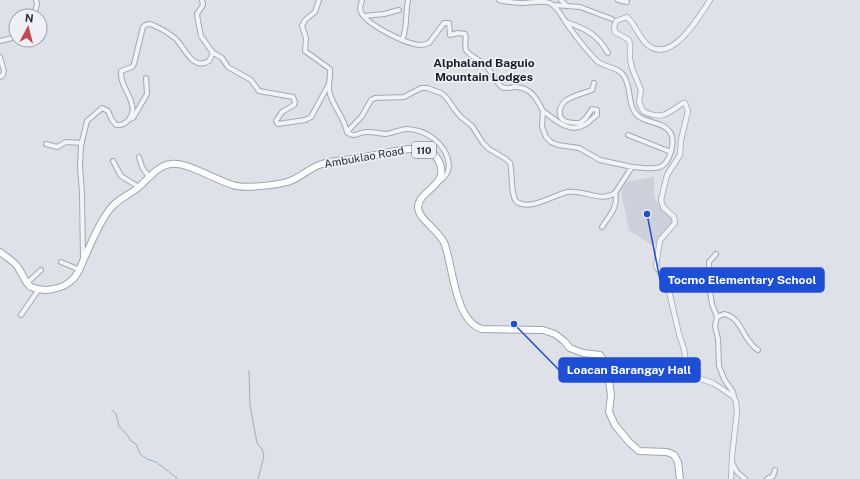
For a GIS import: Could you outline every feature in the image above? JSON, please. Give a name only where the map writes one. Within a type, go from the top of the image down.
[{"type":"main road","name":"Ambuklao Road","points":[[39,290],[56,288],[69,283],[74,279],[80,270],[109,209],[117,200],[139,187],[154,172],[167,164],[178,164],[232,185],[245,187],[287,182],[326,162],[412,149],[431,153],[437,158],[441,170],[440,176],[436,183]]},
{"type":"main road","points":[[436,183],[422,198],[418,206],[418,210],[440,235],[444,242],[458,299],[467,317],[476,327],[482,329],[543,330],[555,334],[570,348],[583,353],[600,355],[607,368],[611,395],[609,412],[615,425],[629,442],[639,450],[666,452],[674,455],[678,462],[680,479]]},
{"type":"main road","points":[[0,252],[14,263],[27,284],[39,290]]},
{"type":"street","points":[[202,0],[203,5],[197,16],[201,36],[212,52],[222,58],[228,67],[251,80],[259,91],[293,97],[295,102],[294,105],[278,115],[276,121],[278,124],[305,120],[311,117],[329,84]]},
{"type":"street","points":[[319,0],[315,12],[305,20],[302,26],[306,38],[304,50],[306,53],[330,69],[330,95],[345,122],[347,132],[353,136],[364,132],[386,134],[406,129],[414,130],[431,137],[443,148],[449,166],[448,174],[436,183]]},
{"type":"street","points":[[362,0],[360,8],[364,16],[381,30],[409,43],[425,45],[433,39],[442,24],[446,22],[449,25],[450,35],[458,33],[465,34],[465,45],[467,52],[486,65],[498,84],[505,88],[521,87],[531,93],[543,111],[563,125],[573,127],[582,126],[596,115],[597,110],[592,109],[586,118],[580,123],[572,123],[562,120],[560,116],[560,108],[564,102],[592,90],[594,84]]},
{"type":"street","points":[[402,40],[406,32],[406,6],[408,0]]},
{"type":"street","points":[[499,0],[505,2],[524,3],[545,1],[552,5],[582,44],[600,63],[622,73],[629,88],[635,113],[644,119],[668,130],[673,139],[671,152],[664,164],[654,168],[632,167],[600,160],[579,148],[558,145],[551,142],[546,137],[542,127],[543,111]]},
{"type":"street","points":[[561,0],[567,6]]},
{"type":"street","points":[[566,0],[567,6]]},
{"type":"street","points":[[618,0],[627,2]]},
{"type":"street","points":[[710,0],[687,34],[678,42],[663,49],[653,48],[648,45],[626,17],[616,21],[614,27],[615,32],[628,40],[630,45],[631,63],[641,90],[639,102],[643,111],[655,116],[660,116],[666,115],[683,103],[686,103],[688,107],[680,155],[667,175],[661,200],[663,207],[674,217],[675,223],[660,240],[656,266],[664,278],[669,291],[688,371],[694,377],[713,383],[734,397]]},
{"type":"street","points":[[552,5],[580,8],[612,19]]},
{"type":"street","points":[[364,16],[384,14],[399,10]]},
{"type":"street","points":[[565,22],[583,28],[596,35],[608,53]]},
{"type":"street","points":[[130,119],[133,108],[124,89],[121,74],[123,70],[132,67],[134,64],[143,26],[152,24],[163,29],[176,39],[191,60],[201,64],[209,61],[212,57],[212,52]]},
{"type":"street","points":[[0,57],[4,71],[3,75],[0,77]]},
{"type":"street","points":[[84,261],[80,167],[82,143],[87,122],[100,109],[106,109],[116,124],[122,125],[133,118],[147,94],[146,78]]},
{"type":"street","points":[[347,132],[362,116],[371,100],[375,98],[399,98],[408,95],[415,90],[427,88],[446,97],[455,110],[472,126],[486,146],[494,153],[509,161],[511,167],[513,196],[516,201],[521,204],[536,203],[568,192],[576,192],[600,197],[607,196],[615,193],[632,167]]},
{"type":"street","points":[[345,122],[352,126]]},
{"type":"street","points":[[628,135],[671,152]]},
{"type":"street","points":[[46,144],[57,147],[66,142],[82,143]]},
{"type":"street","points":[[139,157],[142,167],[149,177]]},
{"type":"street","points":[[113,161],[121,176],[139,187]]},
{"type":"street","points":[[602,227],[615,206],[617,198],[615,193]]},
{"type":"street","points":[[716,254],[709,262],[711,274],[709,286],[712,304],[717,317],[715,326],[718,339],[719,366],[734,397],[737,412],[731,479]]},
{"type":"street","points":[[61,262],[80,270]]},
{"type":"street","points":[[27,284],[41,270]]},
{"type":"street","points":[[21,315],[39,290]]},
{"type":"street","points":[[717,317],[724,314],[733,318],[739,323],[747,340],[758,350]]},
{"type":"street","points":[[732,463],[737,472],[745,479]]},
{"type":"street","points":[[767,479],[773,476],[775,470]]},
{"type":"shaded area","points":[[654,177],[654,196],[662,211],[675,218],[672,226],[653,246],[629,230],[621,191],[627,182]]},
{"type":"waterway","points":[[249,371],[250,405],[257,443],[262,449],[264,456],[258,479]]},
{"type":"waterway","points":[[112,410],[116,414],[119,426],[131,441],[136,444],[140,454],[147,459],[156,462],[178,479]]},
{"type":"place","name":"Tocmo Elementary School","points":[[647,214]]},
{"type":"place","name":"Loacan Barangay Hall","points":[[514,324]]},
{"type":"district","name":"Alphaland Baguio Mountain Lodges","points":[[484,70]]}]
